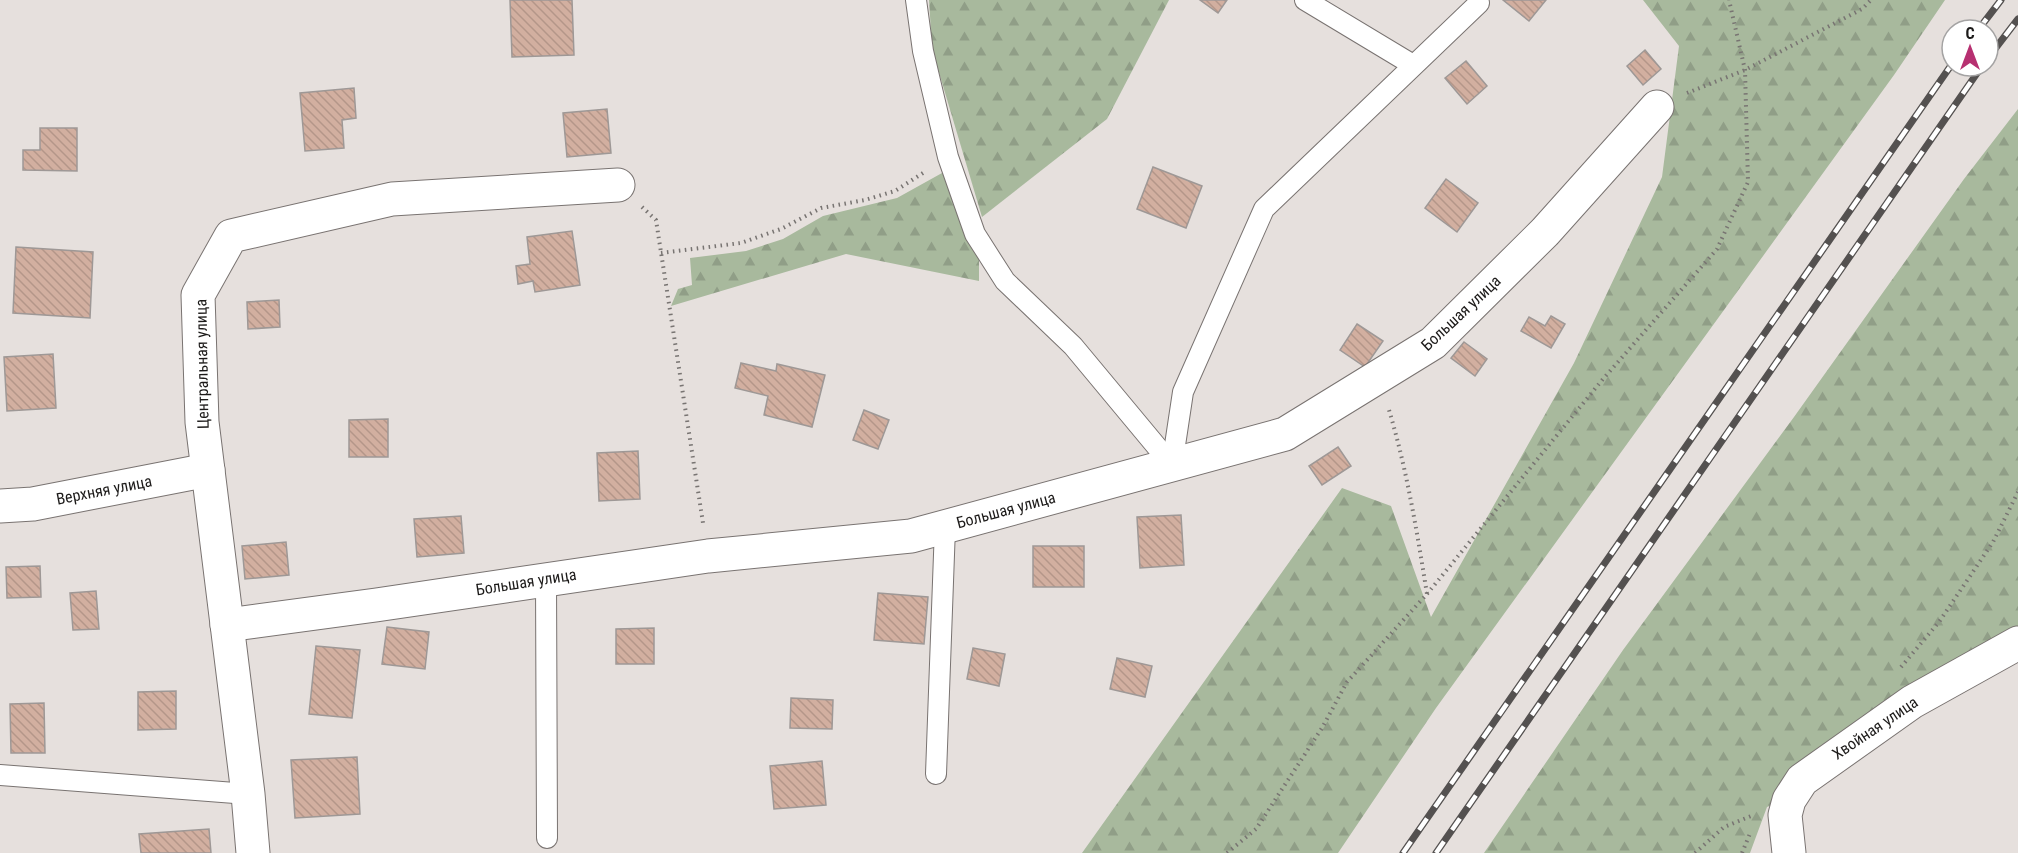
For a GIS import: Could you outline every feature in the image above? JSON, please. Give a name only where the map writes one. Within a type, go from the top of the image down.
[{"type":"street","name":"Большая улица","points":[[227,625],[376,606],[708,556],[911,536],[1285,434],[1433,343],[1545,232],[1656,107]]},
{"type":"street","name":"Центральная улица","points":[[253,853],[248,794],[202,422],[198,295],[231,236],[392,199],[618,185]]},
{"type":"street","name":"Верхняя улица","points":[[0,506],[33,504],[208,470]]},
{"type":"street","name":"Хвойная улица","points":[[1789,853],[1785,815],[1789,800],[1802,780],[1912,702],[2018,643]]},
{"type":"lane","points":[[916,0],[923,51],[948,157],[975,234],[1005,281],[1073,346],[1172,465]]},
{"type":"lane","points":[[1305,0],[1413,65]]},
{"type":"lane","points":[[1172,465],[1183,392],[1264,208],[1479,3]]},
{"type":"lane","points":[[936,774],[945,527]]},
{"type":"lane","points":[[546,579],[547,838]]},
{"type":"lane","points":[[0,775],[248,794]]},
{"type":"path","points":[[1227,853],[1256,829],[1323,728],[1347,682],[1427,594],[1603,379],[1716,249],[1748,182],[1745,70],[1729,0]]},
{"type":"path","points":[[1656,107],[1705,84],[1745,70],[1862,9],[1871,0]]},
{"type":"path","points":[[661,253],[741,243],[781,230],[821,208],[865,200],[896,190],[948,157]]},
{"type":"path","points":[[618,185],[656,220],[708,556]]},
{"type":"path","points":[[1378,376],[1415,517],[1427,594]]},
{"type":"path","points":[[1895,674],[1939,622],[1993,542],[2018,492]]},
{"type":"path","points":[[1695,853],[1724,827],[1758,813],[1742,853]]},
{"type":"green space","points":[[929,0],[1169,0],[1107,119],[982,217],[932,49]]},
{"type":"green space","points":[[1643,0],[1945,0],[1894,75],[1436,708],[1338,853],[1082,853],[1342,488],[1391,506],[1431,617],[1574,363],[1662,177],[1679,46]]},
{"type":"green space","points":[[2018,109],[2018,627],[1775,804],[1767,807],[1750,853],[1484,853],[1623,650],[1794,417],[1964,179]]},
{"type":"green space","points":[[951,168],[979,256],[979,281],[846,254],[671,306],[678,289],[692,285],[690,258],[746,251],[783,239],[823,216],[897,198]]},
{"type":"building","points":[[510,0],[572,0],[574,55],[512,57]]},
{"type":"building","points":[[1200,0],[1227,0],[1218,13]]},
{"type":"building","points":[[1503,0],[1546,0],[1529,21]]},
{"type":"building","points":[[1645,50],[1661,69],[1643,85],[1627,66]]},
{"type":"building","points":[[1466,61],[1487,86],[1467,104],[1445,78]]},
{"type":"building","points":[[354,88],[356,118],[342,120],[344,148],[305,151],[300,93]]},
{"type":"building","points":[[607,109],[611,153],[567,157],[563,113]]},
{"type":"building","points":[[40,128],[77,128],[77,171],[23,170],[23,150],[40,150]]},
{"type":"building","points":[[1153,167],[1202,186],[1186,228],[1137,209]]},
{"type":"building","points":[[1446,179],[1478,203],[1457,232],[1425,208]]},
{"type":"building","points":[[572,231],[580,285],[535,292],[533,281],[518,284],[516,266],[530,264],[527,237]]},
{"type":"building","points":[[16,247],[93,252],[90,318],[13,313]]},
{"type":"building","points":[[279,300],[280,327],[248,329],[247,302]]},
{"type":"building","points":[[1551,316],[1565,324],[1551,348],[1521,331],[1529,317],[1545,326]]},
{"type":"building","points":[[1357,324],[1383,341],[1365,367],[1340,350]]},
{"type":"building","points":[[1464,342],[1487,359],[1475,376],[1451,358]]},
{"type":"building","points":[[53,354],[56,408],[7,411],[4,357]]},
{"type":"building","points":[[741,363],[776,371],[777,364],[825,375],[812,427],[764,415],[768,396],[735,388]]},
{"type":"building","points":[[864,410],[889,420],[878,449],[853,440]]},
{"type":"building","points":[[388,419],[388,457],[349,457],[349,420]]},
{"type":"building","points":[[1338,447],[1351,466],[1322,485],[1309,466]]},
{"type":"building","points":[[638,451],[640,499],[599,501],[597,453]]},
{"type":"building","points":[[1181,515],[1184,565],[1140,568],[1137,517]]},
{"type":"building","points":[[461,516],[464,553],[417,557],[414,519]]},
{"type":"building","points":[[286,542],[289,575],[245,579],[242,546]]},
{"type":"building","points":[[1033,546],[1084,546],[1084,587],[1033,587]]},
{"type":"building","points":[[40,566],[41,597],[7,598],[6,567]]},
{"type":"building","points":[[96,591],[99,629],[73,630],[70,593]]},
{"type":"building","points":[[878,593],[928,597],[924,644],[874,640]]},
{"type":"building","points":[[387,627],[429,632],[425,669],[382,664]]},
{"type":"building","points":[[654,628],[654,664],[616,664],[616,629]]},
{"type":"building","points":[[316,646],[360,650],[352,718],[309,714]]},
{"type":"building","points":[[973,648],[1005,654],[999,686],[967,679]]},
{"type":"building","points":[[1117,658],[1152,666],[1145,697],[1110,689]]},
{"type":"building","points":[[176,691],[176,729],[138,730],[138,692]]},
{"type":"building","points":[[791,698],[833,700],[832,729],[790,728]]},
{"type":"building","points":[[44,703],[45,753],[11,753],[10,704]]},
{"type":"building","points":[[357,757],[360,814],[295,818],[291,760]]},
{"type":"building","points":[[822,761],[826,805],[774,809],[770,766]]},
{"type":"building","points":[[209,829],[211,853],[141,853],[139,834]]},
{"type":"railway","points":[[1987,18],[2001,0]]},
{"type":"railway","points":[[2000,42],[2018,19]]},
{"type":"railway","points":[[1403,853],[1942,78]]},
{"type":"railway","points":[[1436,853],[1974,78]]}]
